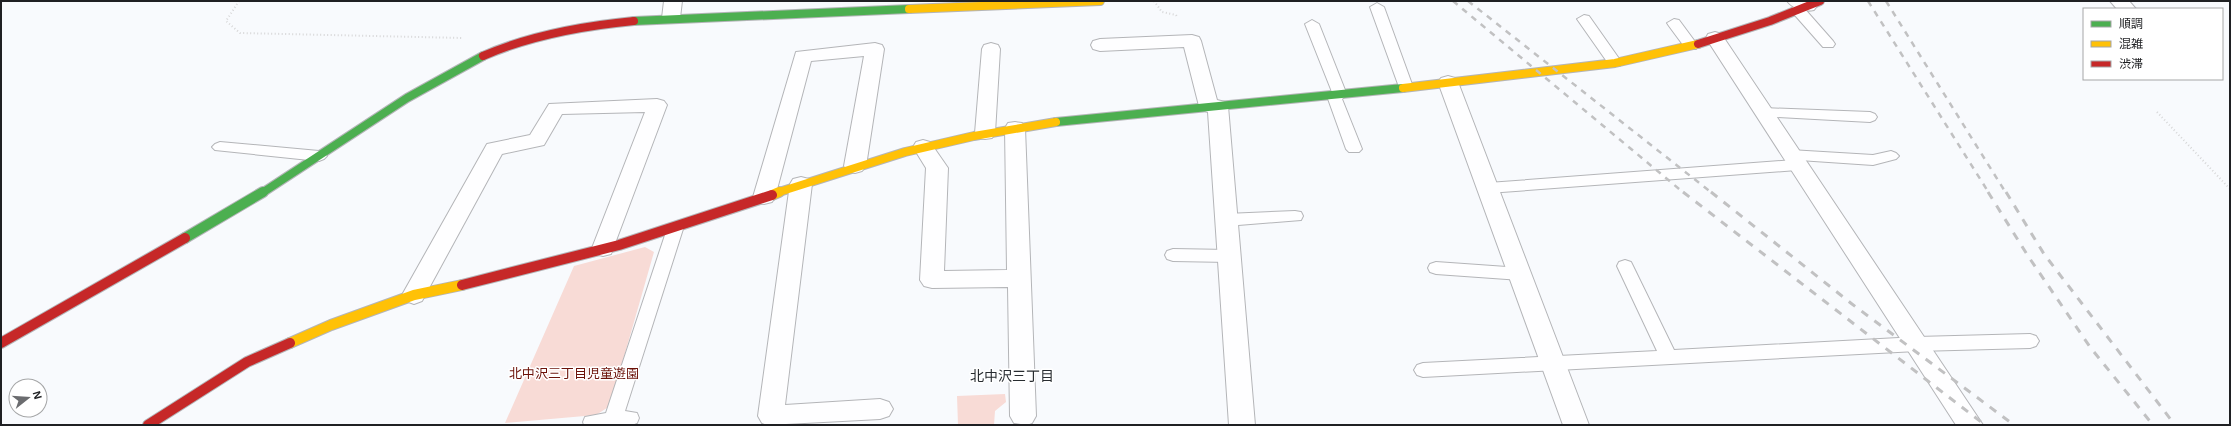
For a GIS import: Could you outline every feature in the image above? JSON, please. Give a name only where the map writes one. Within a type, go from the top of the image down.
[{"type":"street","points":[[1,343],[271,188],[407,98],[463,65],[501,47],[531,37],[559,30],[672,9],[1100,1]]},
{"type":"street","points":[[148,425],[248,362],[331,325],[414,295],[521,272],[676,229],[854,166],[924,147],[985,133],[1112,115],[1337,96],[1615,63],[1654,56],[1691,46],[1806,4]]},
{"type":"street","points":[[1715,38],[1970,425]]},
{"type":"street","points":[[1100,45],[1192,41],[1213,106],[1226,220],[1242,425]]},
{"type":"street","points":[[764,197],[803,56],[875,49],[854,166]]},
{"type":"street","points":[[985,133],[991,49]]},
{"type":"street","points":[[1448,82],[1521,274],[1576,425]]},
{"type":"street","points":[[414,295],[494,150],[537,140],[556,108],[657,105],[604,248]]},
{"type":"street","points":[[1015,128],[1023,416]]},
{"type":"street","points":[[924,147],[937,168],[932,280],[1019,278]]},
{"type":"street","points":[[801,184],[772,416],[880,409]]},
{"type":"lane","points":[[1806,4],[1828,44]]},
{"type":"lane","points":[[1377,6],[1406,87]]},
{"type":"lane","points":[[1584,19],[1615,63]]},
{"type":"lane","points":[[1674,23],[1691,46]]},
{"type":"lane","points":[[1312,24],[1354,149]]},
{"type":"lane","points":[[1763,113],[1870,117]]},
{"type":"lane","points":[[220,147],[319,156]]},
{"type":"lane","points":[[1488,188],[1794,160],[1873,160],[1891,156]]},
{"type":"lane","points":[[1226,220],[1295,216]]},
{"type":"lane","points":[[592,422],[621,419],[676,229]]},
{"type":"lane","points":[[1173,255],[1229,256]]},
{"type":"lane","points":[[1624,266],[1669,357]]},
{"type":"lane","points":[[1436,268],[1521,274]]},
{"type":"lane","points":[[1423,370],[1917,344],[2030,341]]},
{"type":"path","points":[[240,1],[226,21],[240,33],[488,39],[501,47]]},
{"type":"path","points":[[1154,1],[1162,12],[1176,15]]},
{"type":"path","points":[[2157,112],[2230,190]]},
{"type":"green space","name":"北中沢三丁目児童遊園","points":[[645,247],[654,252],[610,406],[596,415],[505,423],[574,266]]},
{"type":"green space","points":[[1005,394],[1006,402],[995,411],[994,425],[958,425],[957,396]]},
{"type":"railway","points":[[1453,1],[1684,193]]},
{"type":"railway","points":[[1468,1],[1712,193]]},
{"type":"railway","points":[[1868,1],[1989,193]]},
{"type":"railway","points":[[1886,1],[2006,193]]},
{"type":"railway","points":[[1683,192],[1985,425]]},
{"type":"railway","points":[[1711,192],[1852,304],[2014,425]]},
{"type":"railway","points":[[1988,192],[2028,256],[2090,347],[2153,425]]},
{"type":"railway","points":[[2006,192],[2044,254],[2175,425]]},
{"type":"traffic: fast","points":[[634,21],[671,18],[909,9]]},
{"type":"traffic: fast","points":[[185,238],[271,188],[407,98],[483,56]]},
{"type":"traffic: fast","points":[[1056,122],[1403,88]]},
{"type":"traffic: slow","points":[[909,9],[1100,1]]},
{"type":"traffic: slow","points":[[1403,88],[1615,63],[1698,44]]},
{"type":"traffic: slow","points":[[772,195],[885,157],[974,136],[1056,122]]},
{"type":"traffic: slow","points":[[290,343],[331,325],[414,295],[462,285]]},
{"type":"traffic: jam","points":[[1698,44],[1770,21],[1820,1]]},
{"type":"traffic: jam","points":[[483,56],[501,48],[538,36],[595,25],[634,21]]},
{"type":"traffic: jam","points":[[462,285],[619,245],[772,195]]},
{"type":"traffic: jam","points":[[1,343],[185,238]]},
{"type":"traffic: jam","points":[[148,425],[247,362],[290,343]]},
{"type":"district","name":"北中沢三丁目","points":[[1012,376]]}]
